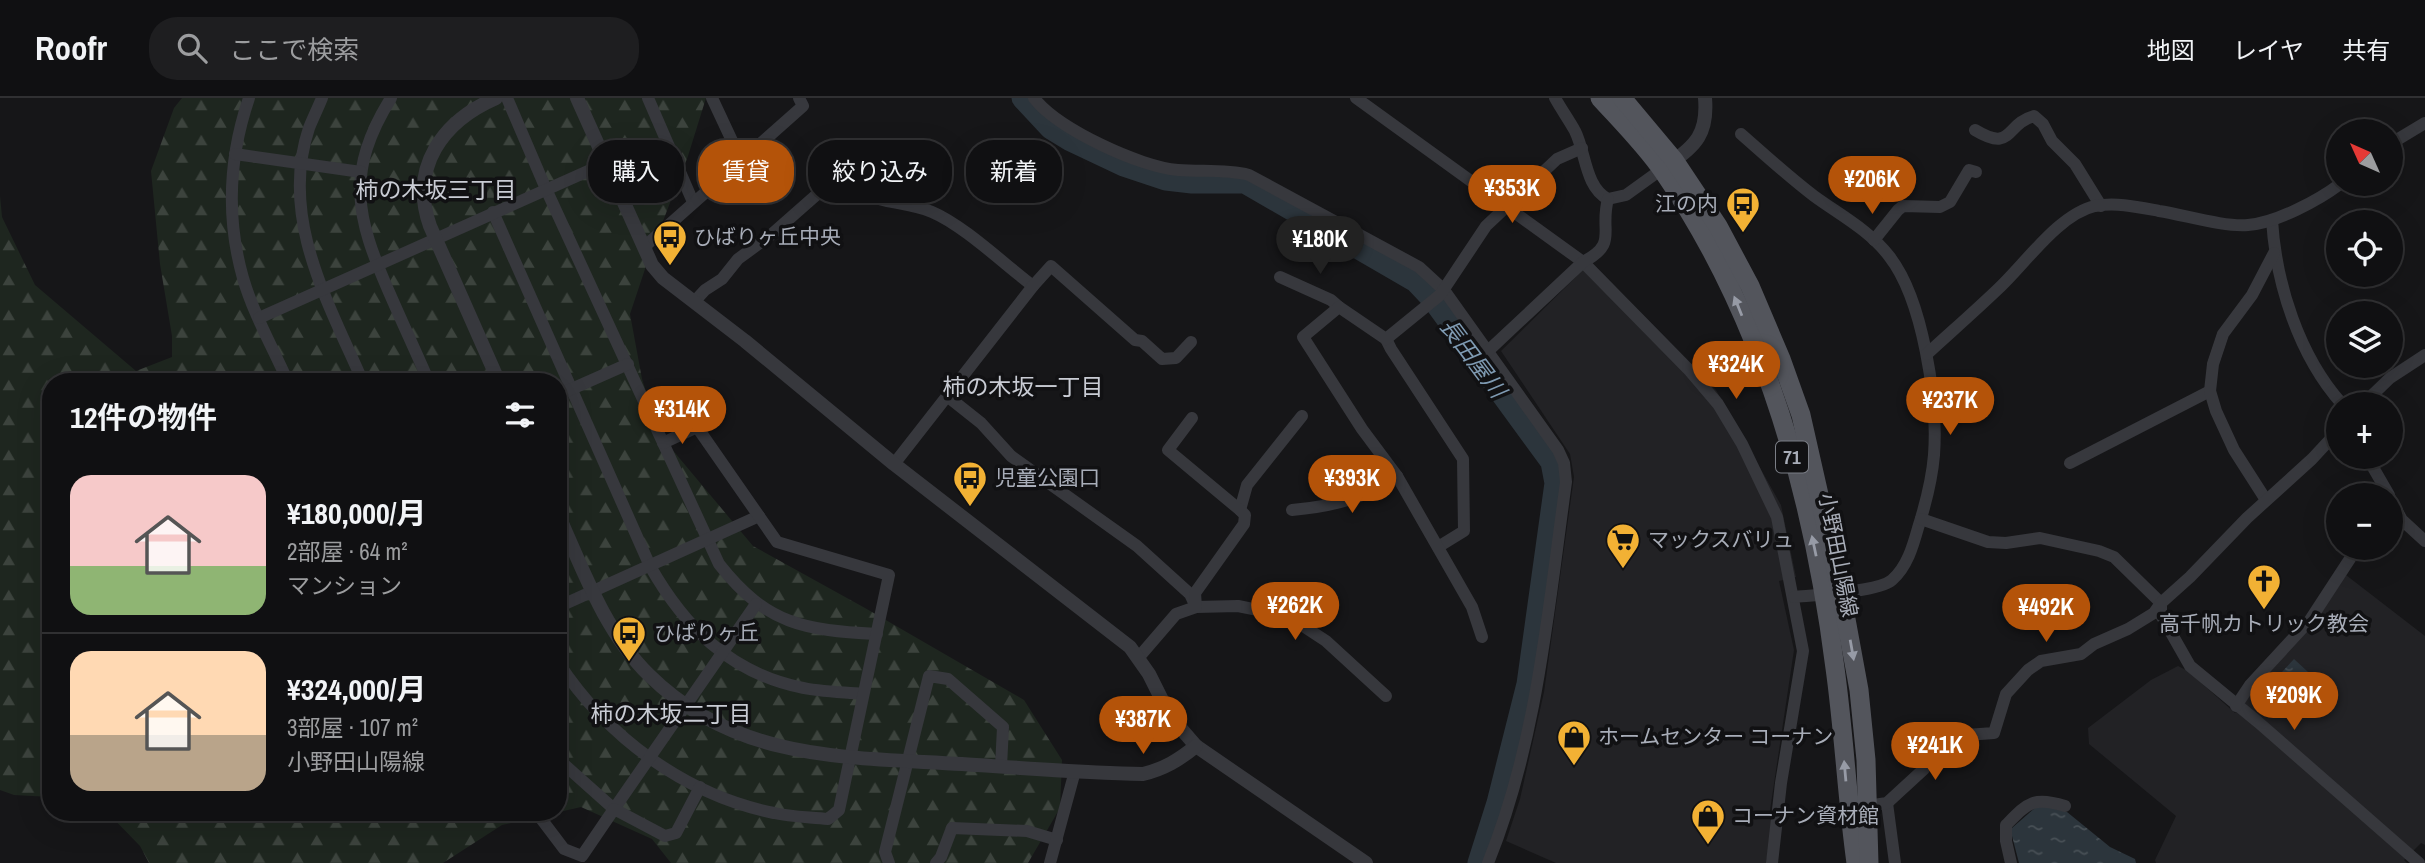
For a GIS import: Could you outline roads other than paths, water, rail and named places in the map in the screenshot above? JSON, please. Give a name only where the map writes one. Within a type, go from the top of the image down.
[{"type":"main road","name":"小野田山陽線","points":[[1600,98],[1668,165]]},
{"type":"main road","name":"小野田山陽線","points":[[1622,98],[1668,165],[1730,285],[1756,348],[1800,483],[1859,690],[1877,804],[1870,863]]},
{"type":"main road","name":"小野田山陽線","points":[[1833,594],[1836,668],[1856,863]]},
{"type":"street","points":[[249,98],[235,153],[232,215],[236,249],[244,280],[284,373]]},
{"type":"street","points":[[322,98],[309,129],[302,163],[301,219],[309,254],[322,290],[359,373]]},
{"type":"street","points":[[391,98],[374,128],[361,172],[361,214],[377,265],[425,373]]},
{"type":"street","points":[[495,373],[435,239],[424,203],[425,178],[433,151],[445,133],[461,117],[496,98]]},
{"type":"street","points":[[507,98],[706,541],[719,564],[733,583],[756,604],[783,620],[838,632],[877,634]]},
{"type":"street","points":[[577,98],[596,140]]},
{"type":"street","points":[[648,98],[693,202]]},
{"type":"street","points":[[712,98],[732,140]]},
{"type":"street","points":[[764,140],[803,106],[799,98]]},
{"type":"street","points":[[1034,98],[1050,115],[1066,126],[1153,166],[1249,175],[1419,267],[1488,351],[1558,450],[1564,463],[1566,482],[1537,690],[1506,818],[1488,863]]},
{"type":"street","points":[[1356,98],[1583,262],[1718,404],[1742,444],[1777,517],[1803,651],[1781,783],[1772,863]]},
{"type":"street","points":[[1555,98],[1576,132],[1592,184],[1600,195],[1608,199],[1626,195],[1694,146],[1705,120],[1705,98]]},
{"type":"street","points":[[1975,130],[1997,140],[2008,135],[2029,117],[2035,116],[2043,124],[2052,141],[2075,164],[2101,206]]},
{"type":"street","points":[[2403,137],[2425,123]]},
{"type":"street","points":[[1741,134],[1813,196],[1859,226],[1889,256],[1916,312],[1927,354],[1934,456],[1921,519],[1902,569],[1885,585],[1833,594],[1794,597]]},
{"type":"street","points":[[1386,339],[1442,293],[1486,226],[1557,159],[1582,148]]},
{"type":"street","points":[[235,153],[361,172]]},
{"type":"street","points":[[1874,240],[1903,206],[1940,207],[1950,202],[1969,170],[1976,172]]},
{"type":"street","points":[[260,318],[588,171]]},
{"type":"street","points":[[694,302],[705,290],[722,279],[738,259],[772,234],[831,182],[839,179],[858,184],[876,198],[916,206],[948,220],[1032,286]]},
{"type":"street","points":[[1927,354],[1999,289],[2060,226],[2080,211],[2123,205],[2230,225],[2249,225],[2272,220],[2326,193]]},
{"type":"street","points":[[643,247],[698,198]]},
{"type":"street","points":[[1488,351],[1583,262],[1598,254],[1604,247],[1604,219],[1608,199]]},
{"type":"street","points":[[624,203],[652,265],[663,278],[894,464],[1116,636],[1139,657],[1170,716],[1196,746],[1366,863]]},
{"type":"street","points":[[493,212],[565,373]]},
{"type":"street","points":[[2272,220],[2274,253],[2288,303],[2306,347],[2332,392]]},
{"type":"street","points":[[2266,500],[2234,450],[2210,391],[2213,364],[2223,334],[2252,295],[2274,253]]},
{"type":"street","points":[[894,464],[1032,286],[1051,266],[1135,340],[1142,341],[1163,359],[1175,358],[1191,342]]},
{"type":"street","points":[[1280,277],[1331,300],[1386,339],[1463,459],[1464,531],[1438,547]]},
{"type":"street","points":[[1339,307],[1303,337],[1362,429],[1397,476],[1472,607],[1482,637]]},
{"type":"street","points":[[2376,392],[2390,378],[2425,355]]},
{"type":"street","points":[[567,392],[628,364]]},
{"type":"street","points":[[567,378],[650,566],[677,610],[723,653],[761,675],[800,688],[863,694]]},
{"type":"street","points":[[2070,463],[2210,391]]},
{"type":"street","points":[[947,396],[981,422],[1011,456],[1137,546],[1190,594],[1196,607]]},
{"type":"street","points":[[1240,510],[1247,485],[1302,416]]},
{"type":"street","points":[[1192,418],[1168,450],[1245,515],[1244,524],[1195,593],[1196,607]]},
{"type":"street","points":[[567,674],[587,702],[624,738],[649,759],[701,787],[774,814],[828,819],[839,810],[889,575],[777,542],[697,427],[663,443]]},
{"type":"street","points":[[1895,863],[1877,804],[1924,769],[1927,745],[1952,736],[1994,733],[2006,694],[2028,670],[2041,661],[2081,654],[2094,644],[2128,629],[2154,613],[2161,603],[2326,444]]},
{"type":"street","points":[[1292,510],[1325,507],[1386,484],[1397,476]]},
{"type":"street","points":[[567,603],[759,516]]},
{"type":"street","points":[[1921,519],[1988,542],[2006,543],[2040,538],[2114,557],[2161,603],[2161,615],[2190,666],[2419,863],[2425,858]]},
{"type":"street","points":[[2403,521],[2425,541]]},
{"type":"street","points":[[567,534],[593,591],[630,653],[648,675],[710,721],[757,741],[796,752],[1143,774],[1158,771],[1177,762],[1196,746]]},
{"type":"street","points":[[2235,706],[2250,685],[2315,614],[2349,560]]},
{"type":"street","points":[[543,821],[564,849],[582,856],[756,604]]},
{"type":"street","points":[[1139,657],[1176,614],[1196,607],[1238,606],[1288,616],[1326,641],[1386,696]]},
{"type":"street","points":[[889,863],[885,852],[929,676],[948,680],[1003,727],[1001,767]]},
{"type":"street","points":[[567,767],[614,809],[665,836],[676,833],[701,787]]},
{"type":"street","points":[[1050,863],[1074,771]]},
{"type":"street","points":[[2011,863],[2006,825],[2026,805],[2038,800],[2065,806]]},
{"type":"street","points":[[936,863],[952,828],[1027,831],[1057,840]]},
{"type":"water","points":[[2294,659],[2308,672],[2276,708],[2261,695]]},
{"type":"water","points":[[2044,806],[2067,812],[2110,847],[2135,859],[2136,863],[2019,863],[2012,828],[2035,808]]},
{"type":"waterway","name":"長田屋川","points":[[1023,98],[1051,128],[1124,165],[1166,179],[1245,182],[1416,281],[1433,299],[1552,462],[1556,483],[1528,684],[1498,803],[1479,863]]},
{"type":"place","name":"江の内","points":[[1743,234]]},
{"type":"place","name":"ひばりヶ丘中央","points":[[670,267]]},
{"type":"place","name":"児童公園口","points":[[970,508]]},
{"type":"place","name":"マックスバリュ","points":[[1623,570]]},
{"type":"place","name":"高千帆カトリック教会","points":[[2264,611]]},
{"type":"place","name":"ひばりヶ丘","points":[[629,663]]},
{"type":"place","name":"ホームセンター コーナン","points":[[1574,767]]},
{"type":"place","name":"コーナン資材館","points":[[1708,846]]},
{"type":"district","name":"柿の木坂三丁目","points":[[436,190]]},
{"type":"district","name":"柿の木坂一丁目","points":[[1023,387]]},
{"type":"district","name":"柿の木坂二丁目","points":[[671,714]]}]
